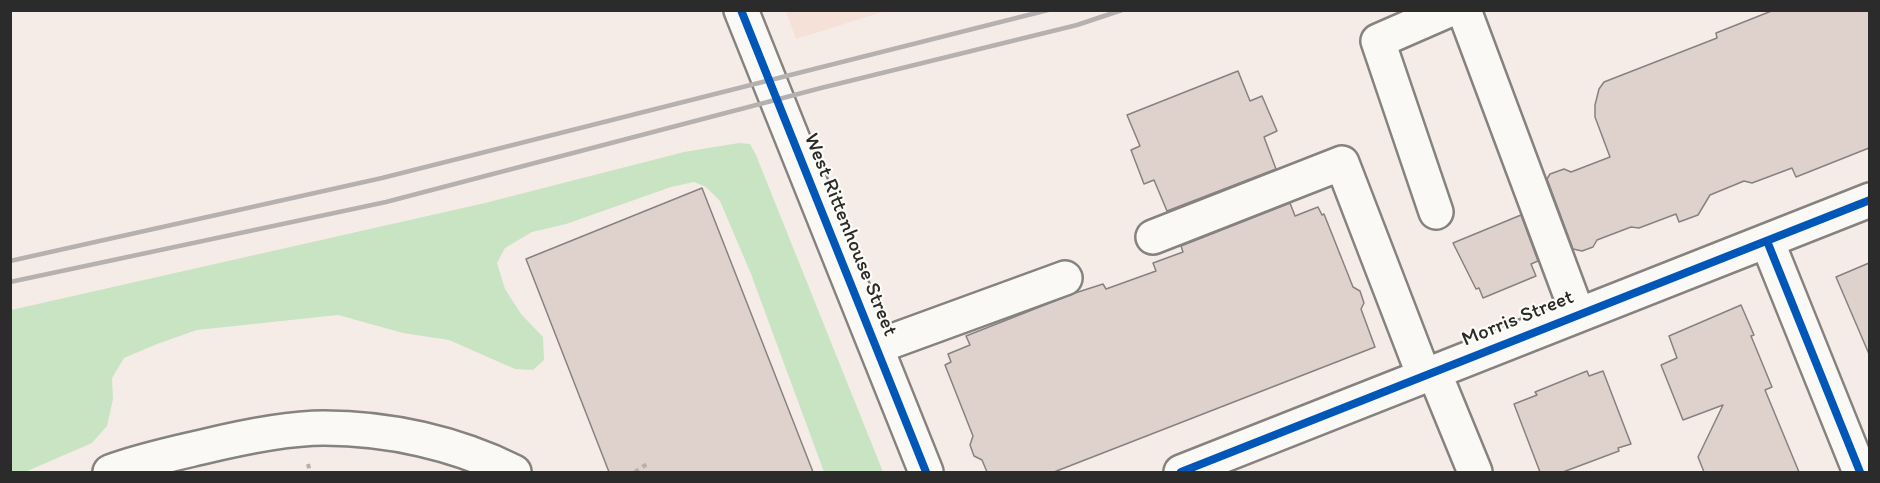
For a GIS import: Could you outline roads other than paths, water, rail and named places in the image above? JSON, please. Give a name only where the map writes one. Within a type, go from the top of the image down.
[{"type":"street","name":"West Rittenhouse Street","points":[[741,10],[926,472]]},
{"type":"street","points":[[1436,212],[1378,41],[1449,10]]},
{"type":"street","points":[[1464,10],[1578,315]]},
{"type":"street","points":[[1153,237],[1342,163],[1429,374],[1475,472]]},
{"type":"street","name":"Morris Street","points":[[1181,472],[1869,201]]},
{"type":"street","points":[[1767,241],[1860,472]]},
{"type":"street","points":[[876,347],[1065,278]]},
{"type":"street","points":[[110,472],[173,453],[222,442],[322,428],[375,430],[420,438],[464,452],[514,472]]},
{"type":"railway","points":[[10,261],[382,178],[1048,10]]},
{"type":"railway","points":[[10,282],[386,202],[821,88],[1077,25],[1122,10]]}]
